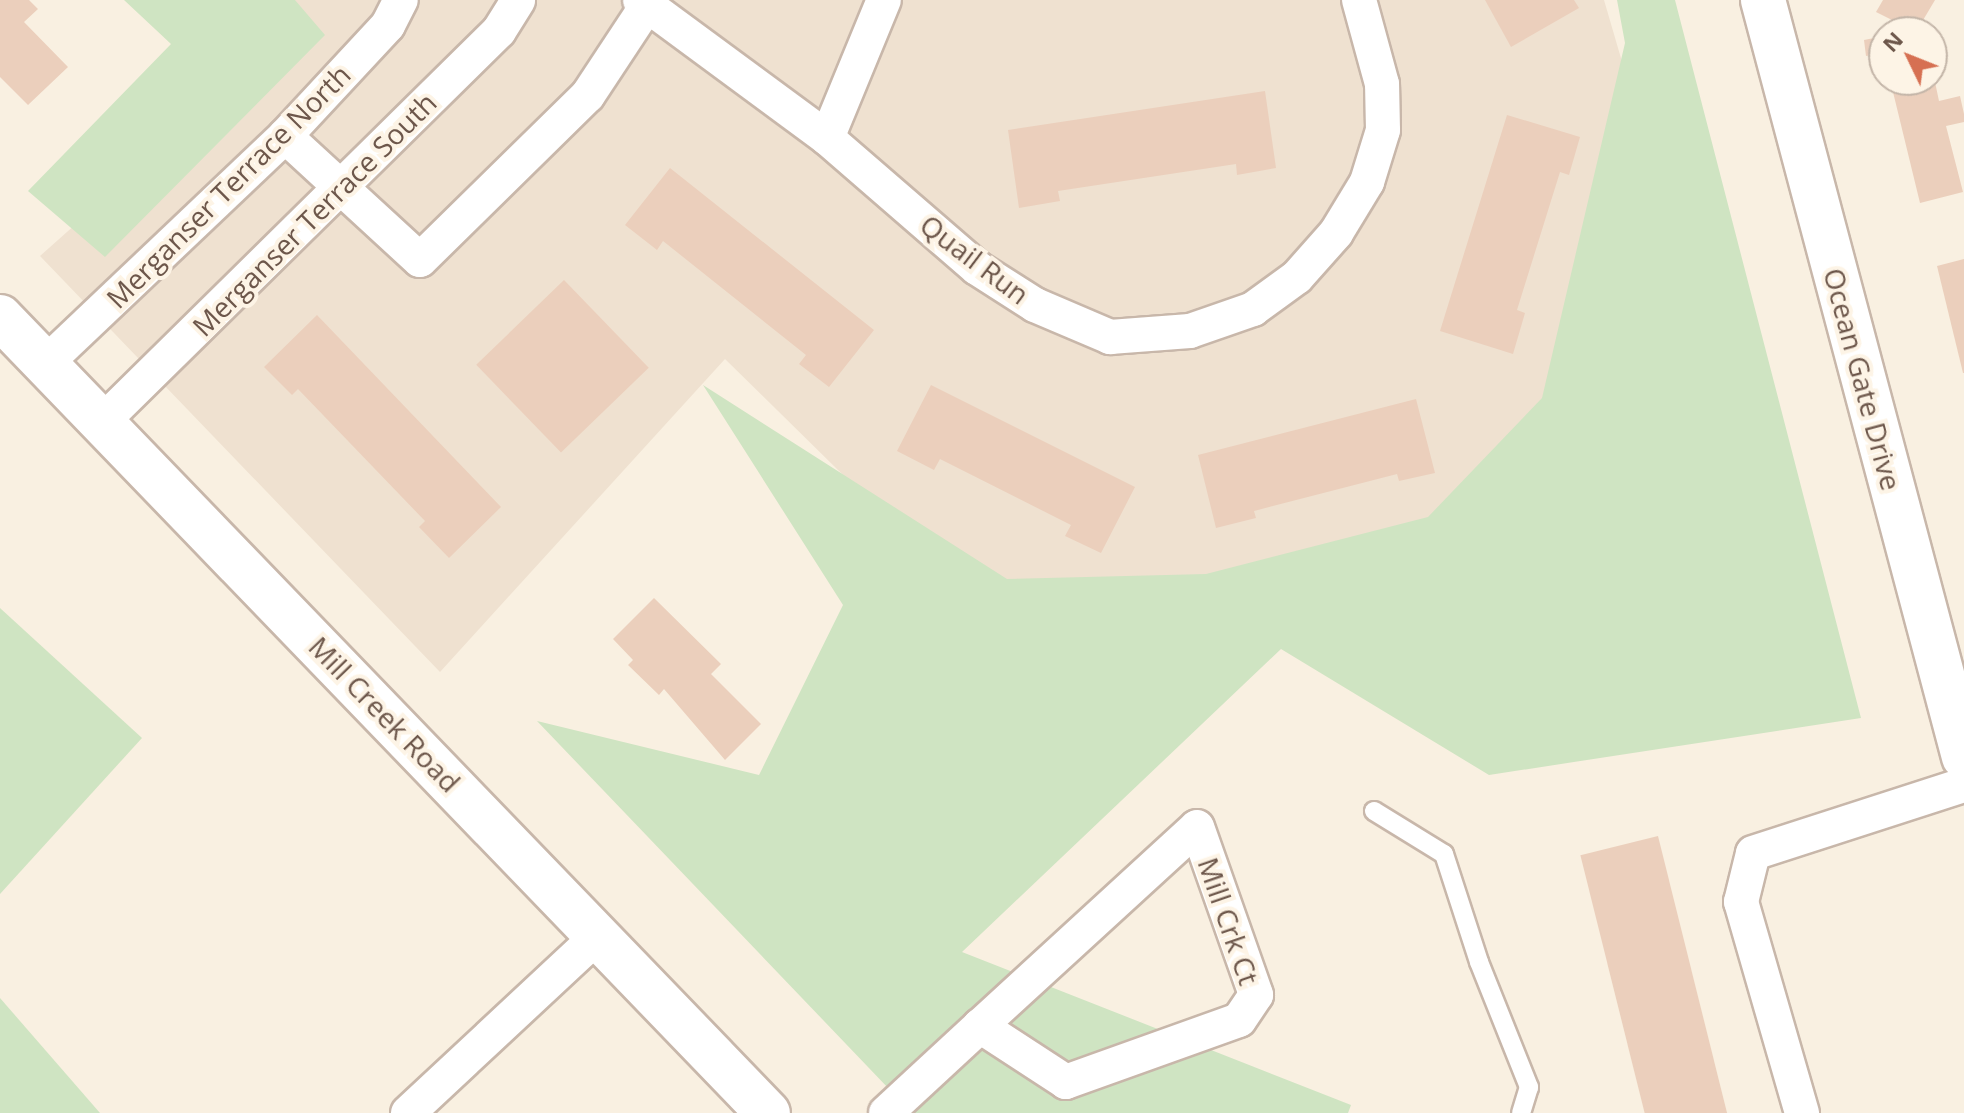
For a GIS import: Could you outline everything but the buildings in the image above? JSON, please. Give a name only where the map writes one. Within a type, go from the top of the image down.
[{"type":"street","name":"Merganser Terrace North","points":[[45,364],[285,136],[388,25],[401,0]]},
{"type":"street","name":"Merganser Terrace South","points":[[102,422],[499,31],[518,0]]},
{"type":"street","points":[[827,138],[884,0]]},
{"type":"street","name":"Quail Run","points":[[644,2],[827,138],[977,268],[1035,305],[1110,337],[1190,331],[1253,309],[1297,277],[1336,233],[1367,182],[1383,130],[1382,84],[1359,0]]},
{"type":"street","name":"Ocean Gate Drive","points":[[1763,0],[1964,757]]},
{"type":"street","points":[[285,136],[344,186],[420,260],[588,95],[644,2]]},
{"type":"street","name":"Mill Creek Road","points":[[0,317],[768,1113]]},
{"type":"street","points":[[1802,1113],[1741,902],[1753,853],[1964,785]]},
{"type":"street","name":"Mill Crk Ct","points":[[886,1113],[980,1026],[1197,827],[1256,995],[1239,1020],[1066,1082],[980,1026]]},
{"type":"street","points":[[408,1113],[599,935]]},
{"type":"lane","points":[[1374,811],[1444,854],[1479,962],[1529,1087],[1521,1113]]},
{"type":"shaded area","points":[[236,0],[1604,0],[1658,185],[1517,530],[1013,642],[725,359],[440,672],[40,256],[276,46]]},
{"type":"green space","points":[[124,0],[295,0],[325,35],[105,257],[28,191],[171,44]]},
{"type":"green space","points":[[1617,0],[1675,0],[1861,718],[1489,775],[1281,649],[962,952],[1351,1105],[1348,1113],[912,1113],[537,721],[759,775],[843,605],[703,385],[1007,579],[1206,574],[1428,517],[1542,398],[1625,43]]},
{"type":"green space","points":[[0,608],[142,738],[0,894]]},
{"type":"green space","points":[[0,998],[100,1113],[0,1113]]}]
